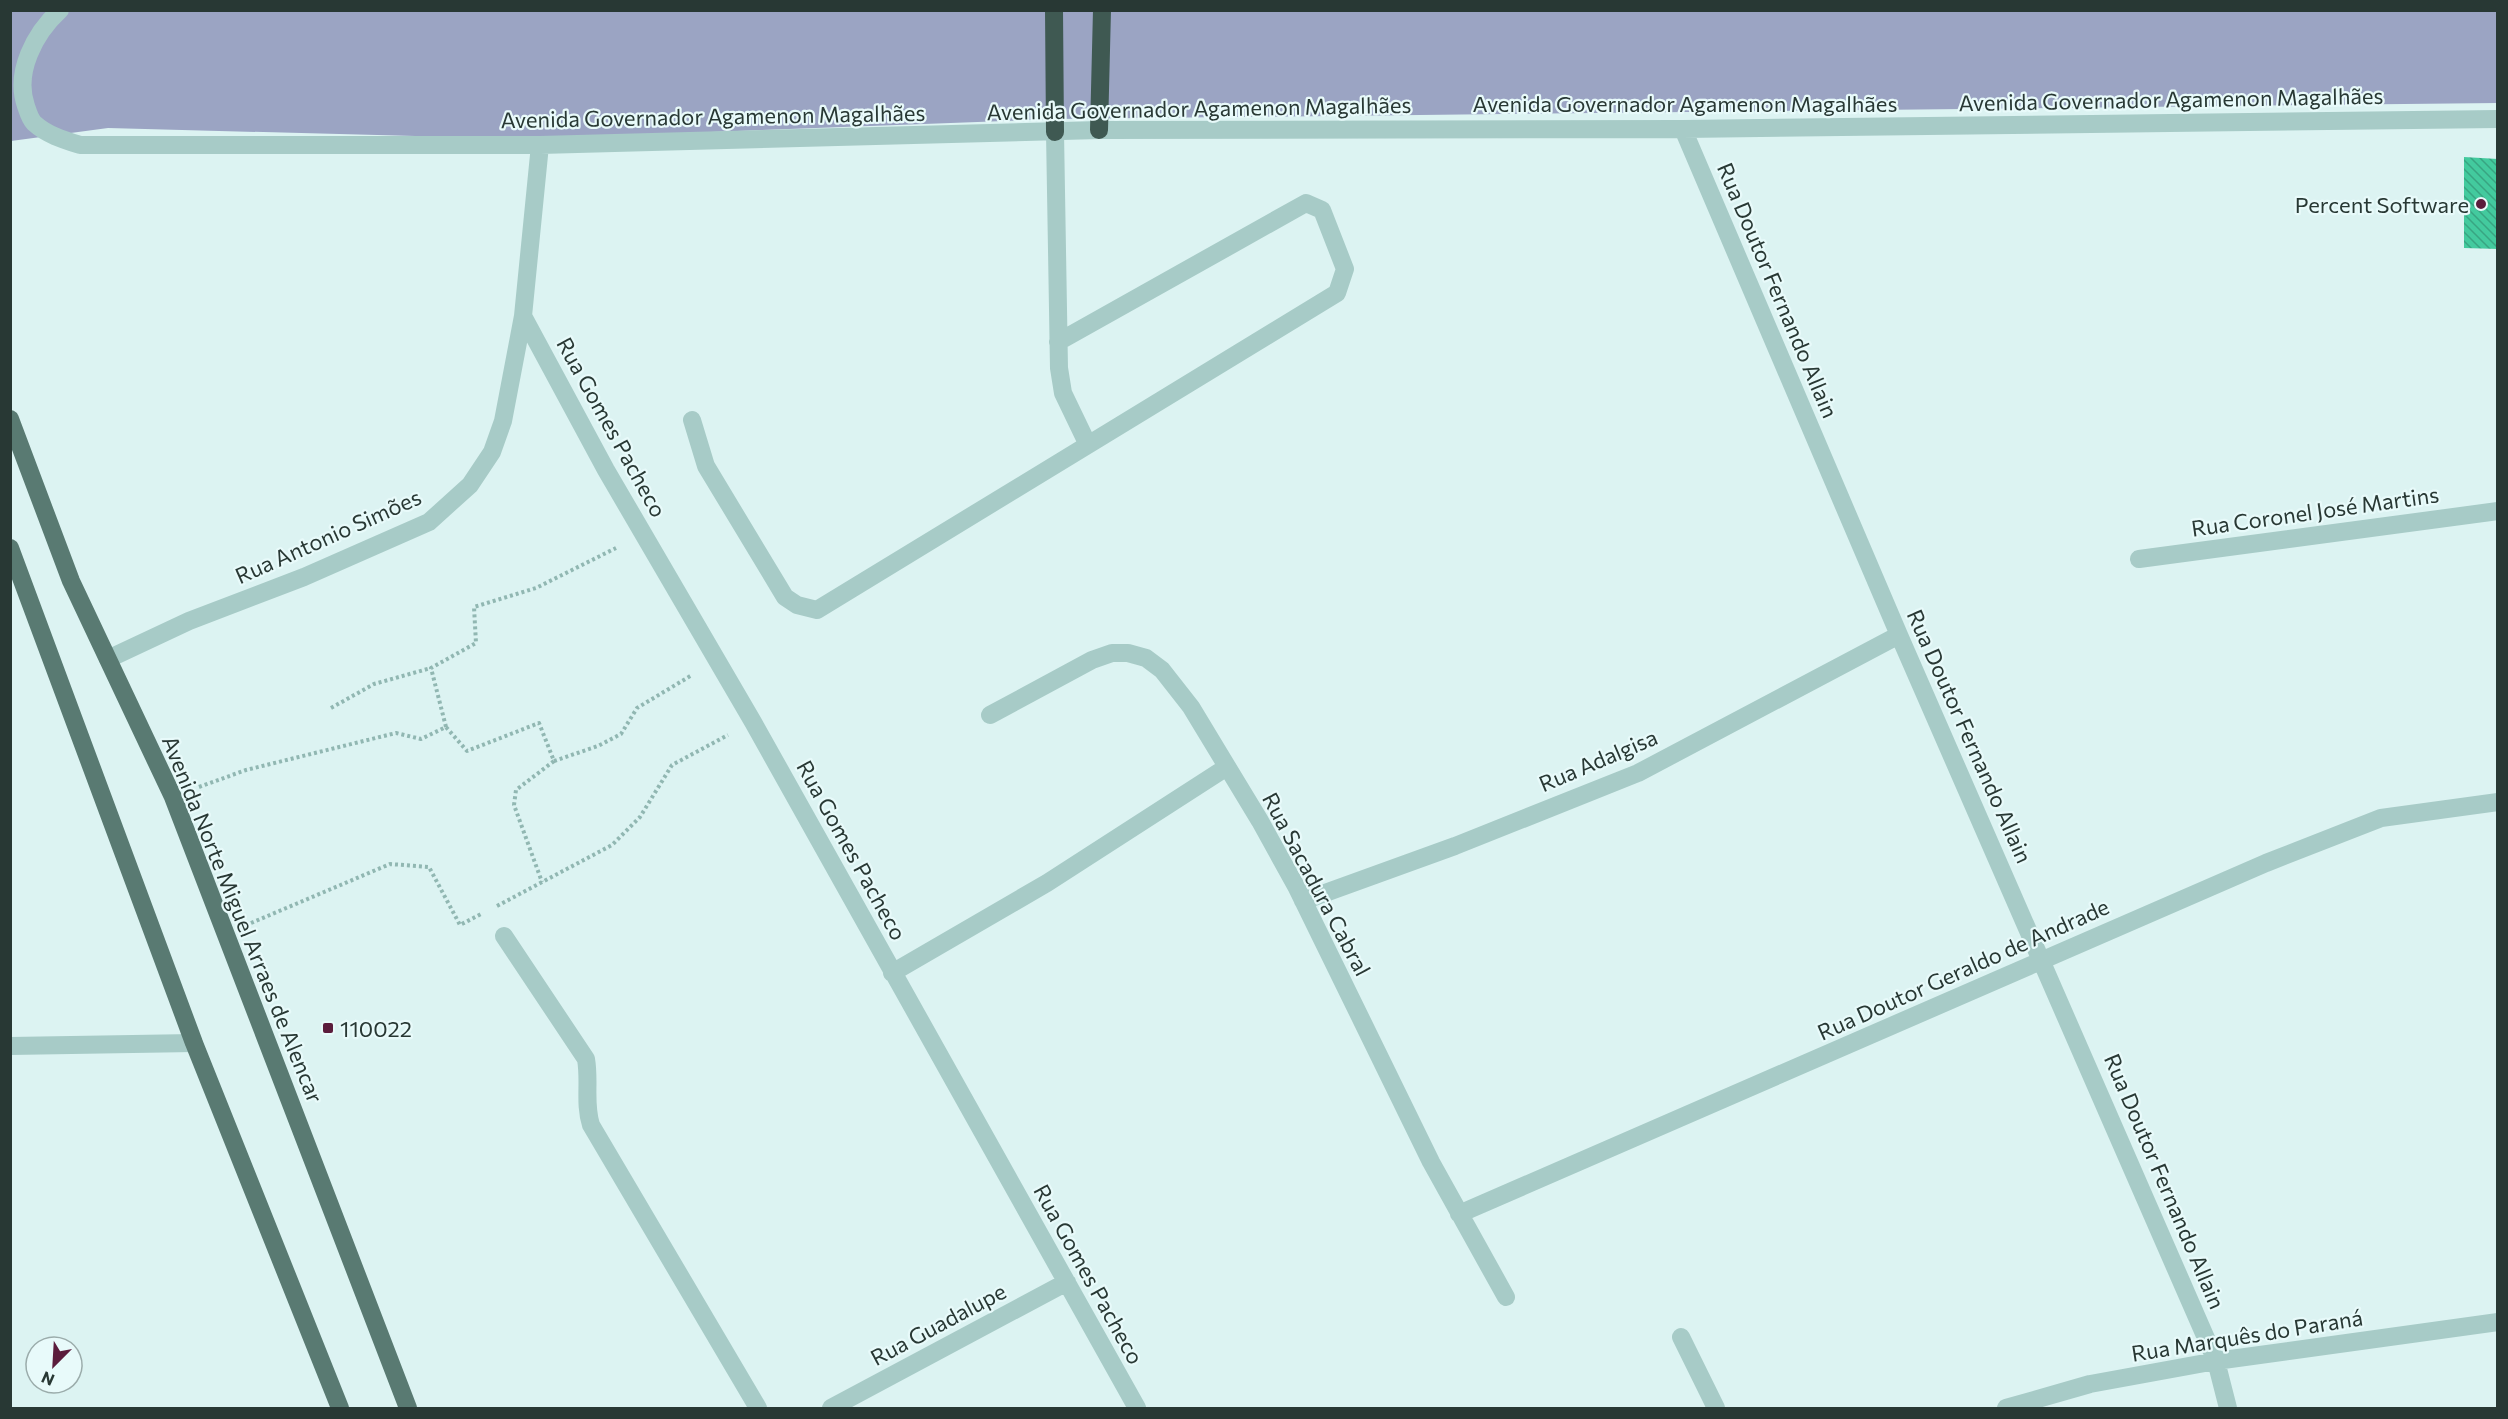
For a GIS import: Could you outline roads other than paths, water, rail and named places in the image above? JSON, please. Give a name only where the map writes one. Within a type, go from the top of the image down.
[{"type":"highway","points":[[1054,10],[1055,132]]},
{"type":"highway","points":[[1099,130],[1102,10]]},
{"type":"main road","name":"Avenida Norte Miguel Arraes de Alencar","points":[[10,419],[71,581],[173,797],[408,1408]]},
{"type":"main road","points":[[10,548],[194,1043],[340,1408]]},
{"type":"street","name":"Avenida Governador Agamenon Magalhães","points":[[60,10],[33,43],[24,73],[22,95],[32,122],[56,138],[80,146],[540,145],[1099,130],[1683,129],[2498,119]]},
{"type":"street","name":"Rua Doutor Fernando Allain","points":[[1683,129],[1899,635],[2043,960],[2216,1361],[2228,1408]]},
{"type":"street","points":[[1055,132],[1059,368],[1063,393],[1088,445]]},
{"type":"street","name":"Rua Antonio Simões","points":[[108,659],[189,621],[304,577],[429,522],[470,485],[492,452],[503,421],[523,316],[540,145]]},
{"type":"street","points":[[692,420],[706,466],[785,597],[797,605],[817,610],[1337,293],[1345,269],[1322,210],[1306,203],[1058,342]]},
{"type":"street","name":"Rua Gomes Pacheco","points":[[523,316],[606,470],[753,722],[1137,1408]]},
{"type":"street","name":"Rua Coronel José Martins","points":[[2139,559],[2498,511]]},
{"type":"street","name":"Rua Adalgisa","points":[[1303,901],[1455,846],[1638,773],[1899,635]]},
{"type":"street","name":"Rua Sacadura Cabral","points":[[990,715],[1092,660],[1112,653],[1128,653],[1146,658],[1162,670],[1191,707],[1260,821],[1303,901],[1420,1142],[1506,1297]]},
{"type":"street","points":[[892,972],[1047,883],[1227,767]]},
{"type":"street","name":"Rua Doutor Geraldo de Andrade","points":[[1459,1214],[2266,863],[2381,818],[2498,802]]},
{"type":"street","points":[[504,936],[586,1059],[588,1073],[586,1111],[591,1125],[758,1408]]},
{"type":"street","points":[[10,1046],[194,1043]]},
{"type":"street","name":"Rua Guadalupe","points":[[831,1408],[1067,1282]]},
{"type":"street","name":"Rua Marquês do Paraná","points":[[2006,1408],[2090,1384],[2216,1361],[2498,1322]]},
{"type":"street","points":[[1681,1337],[1716,1408]]},
{"type":"place","name":"Percent Software","points":[[2481,204]]},
{"type":"place","name":"110022","points":[[328,1028]]}]
